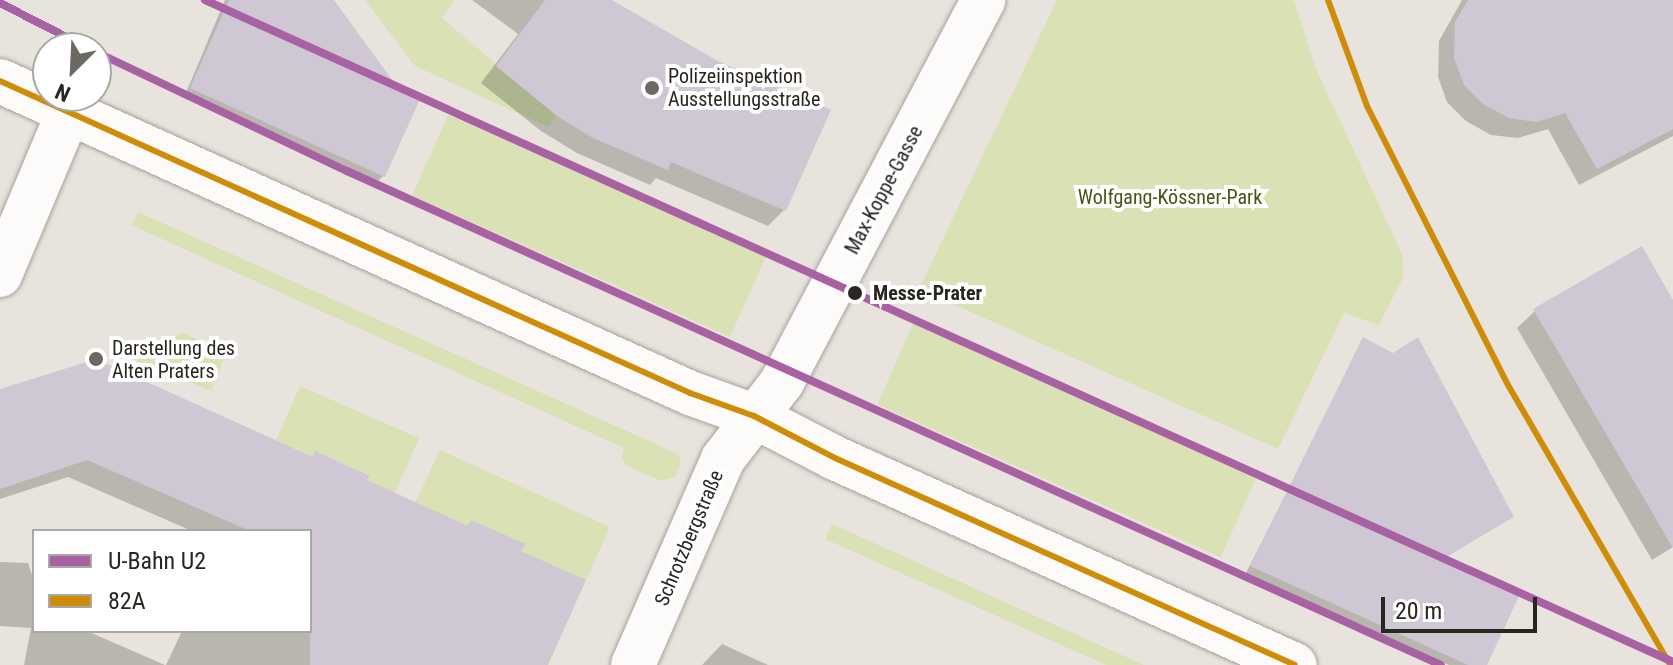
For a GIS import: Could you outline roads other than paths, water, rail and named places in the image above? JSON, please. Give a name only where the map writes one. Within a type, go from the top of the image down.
[{"type":"main road","name":"Max-Koppe-Gasse","points":[[754,416],[782,382],[983,0]]},
{"type":"main road","points":[[0,81],[32,95]]},
{"type":"main road","points":[[0,275],[69,112]]},
{"type":"main road","points":[[71,112],[676,387],[754,416],[835,458],[1295,665]]},
{"type":"main road","name":"Schrotzbergstraße","points":[[633,665],[723,459],[754,416]]},
{"type":"metro line","name":"U2","points":[[205,0],[1673,662]]},
{"type":"metro line","name":"U2","points":[[0,3],[57,32]]},
{"type":"metro line","name":"U2","points":[[112,60],[347,171],[1441,665]]},
{"type":"place","name":"Polizeiinspektion Ausstellungsstraße","points":[[652,88]]},
{"type":"place","name":"Messe-Prater","points":[[855,293]]},
{"type":"place","name":"Darstellung des Alten Praters","points":[[96,359]]},
{"type":"park label","name":"Wolfgang-Kössner-Park","points":[[1170,197]]}]
